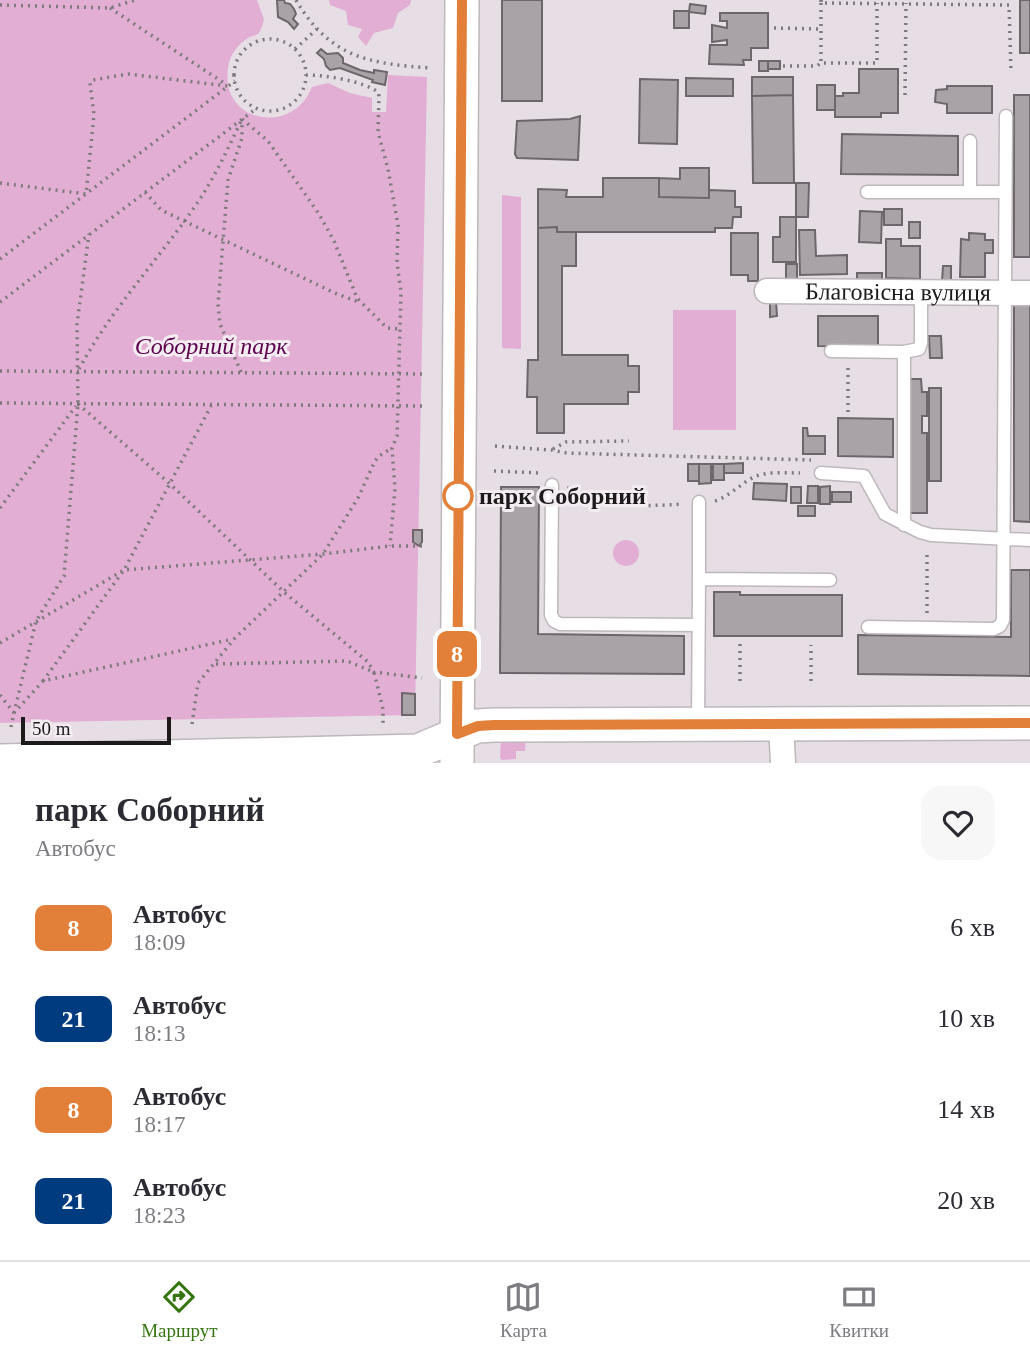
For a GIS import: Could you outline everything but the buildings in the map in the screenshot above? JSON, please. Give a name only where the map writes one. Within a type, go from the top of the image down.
[{"type":"main road","points":[[457,749],[462,0]]},
{"type":"main road","points":[[0,761],[457,749],[478,726],[494,725],[1030,723]]},
{"type":"street","name":"Благовісна вулиця","points":[[767,291],[1030,293]]},
{"type":"street","points":[[781,724],[783,763]]},
{"type":"lane","points":[[868,627],[994,629],[1000,626],[1003,620],[1006,116]]},
{"type":"lane","points":[[970,141],[970,192]]},
{"type":"lane","points":[[867,192],[1005,192]]},
{"type":"lane","points":[[831,351],[904,352],[919,349],[921,292]]},
{"type":"lane","points":[[904,352],[904,525]]},
{"type":"lane","points":[[821,473],[864,476],[885,514],[927,535],[1030,540]]},
{"type":"lane","points":[[552,485],[551,615],[554,621],[560,624],[698,625]]},
{"type":"lane","points":[[698,725],[699,502]]},
{"type":"lane","points":[[699,579],[830,580]]},
{"type":"path","points":[[0,5],[110,8],[135,0]]},
{"type":"path","points":[[296,0],[317,29],[338,46],[361,58],[395,66],[432,68]]},
{"type":"path","points":[[821,63],[821,1],[1009,5],[1011,72]]},
{"type":"path","points":[[783,66],[877,63],[877,3]]},
{"type":"path","points":[[905,95],[906,3]]},
{"type":"path","points":[[110,8],[228,86]]},
{"type":"path","points":[[774,28],[821,29]]},
{"type":"path","points":[[295,50],[317,29]]},
{"type":"path","points":[[270,39],[279,40],[295,50],[301,57],[306,75],[302,93],[289,106],[274,111],[257,108],[245,100],[234,73],[239,57],[252,44],[270,39]]},
{"type":"path","points":[[86,194],[94,114],[90,83],[93,80],[131,75],[228,86]]},
{"type":"path","points":[[306,75],[346,79],[378,92],[378,132],[398,225],[397,263],[401,292],[397,436],[392,448],[396,489],[390,545]]},
{"type":"path","points":[[0,259],[235,81]]},
{"type":"path","points":[[0,302],[257,108]]},
{"type":"path","points":[[242,119],[268,141],[319,214],[334,241],[352,290],[360,302],[387,328],[399,329]]},
{"type":"path","points":[[78,371],[101,334],[216,173],[242,119]]},
{"type":"path","points":[[242,119],[242,138],[228,180],[219,316],[242,373]]},
{"type":"path","points":[[0,183],[86,194]]},
{"type":"path","points":[[145,192],[157,208],[337,294],[360,302]]},
{"type":"path","points":[[12,727],[36,621],[64,576],[78,404],[78,314],[89,234]]},
{"type":"path","points":[[848,351],[848,412]]},
{"type":"path","points":[[0,370],[427,374]]},
{"type":"path","points":[[0,403],[426,406]]},
{"type":"path","points":[[78,404],[169,483],[285,593],[368,662],[374,672],[383,709],[384,727]]},
{"type":"path","points":[[0,508],[78,404]]},
{"type":"path","points":[[14,713],[43,681],[124,570],[212,405]]},
{"type":"path","points":[[551,450],[566,442],[629,441]]},
{"type":"path","points":[[495,446],[567,453],[810,459],[821,473]]},
{"type":"path","points":[[192,724],[198,683],[235,638],[323,555],[358,498],[374,461],[392,448]]},
{"type":"path","points":[[494,471],[549,475],[552,485],[600,500],[645,506],[723,498],[748,480],[762,474],[800,473]]},
{"type":"path","points":[[927,535],[927,628]]},
{"type":"path","points":[[0,643],[124,570],[323,555],[390,545],[424,546]]},
{"type":"path","points":[[43,681],[235,638]]},
{"type":"path","points":[[740,644],[740,681]]},
{"type":"path","points":[[811,645],[811,681]]},
{"type":"path","points":[[216,664],[346,661],[374,672],[422,678]]},
{"type":"path","points":[[0,695],[14,713]]},
{"type":"green space","name":"Соборний парк","points":[[0,0],[257,0],[264,19],[261,29],[258,34],[237,47],[232,55],[228,69],[228,87],[235,101],[246,111],[260,117],[289,113],[302,103],[312,87],[328,83],[350,93],[372,98],[372,112],[386,112],[388,75],[427,77],[415,715],[0,723]]},
{"type":"green space","points":[[329,0],[411,0],[410,5],[398,13],[393,28],[374,33],[366,46],[358,37],[362,29],[348,25],[346,11],[330,5]]},
{"type":"green space","points":[[502,195],[521,197],[521,349],[502,348]]},
{"type":"green space","points":[[673,310],[736,310],[736,430],[673,430]]},
{"type":"green space","points":[[626,540],[635,544],[639,553],[635,562],[626,566],[617,562],[613,553],[617,544]]},
{"type":"green space","points":[[526,736],[525,751],[516,751],[516,759],[502,760],[501,741]]},
{"type":"bus line","name":"8","points":[[462,0],[457,734],[478,726],[494,725],[1030,723]]},
{"type":"place","name":"парк Соборний","points":[[458,496]]}]
